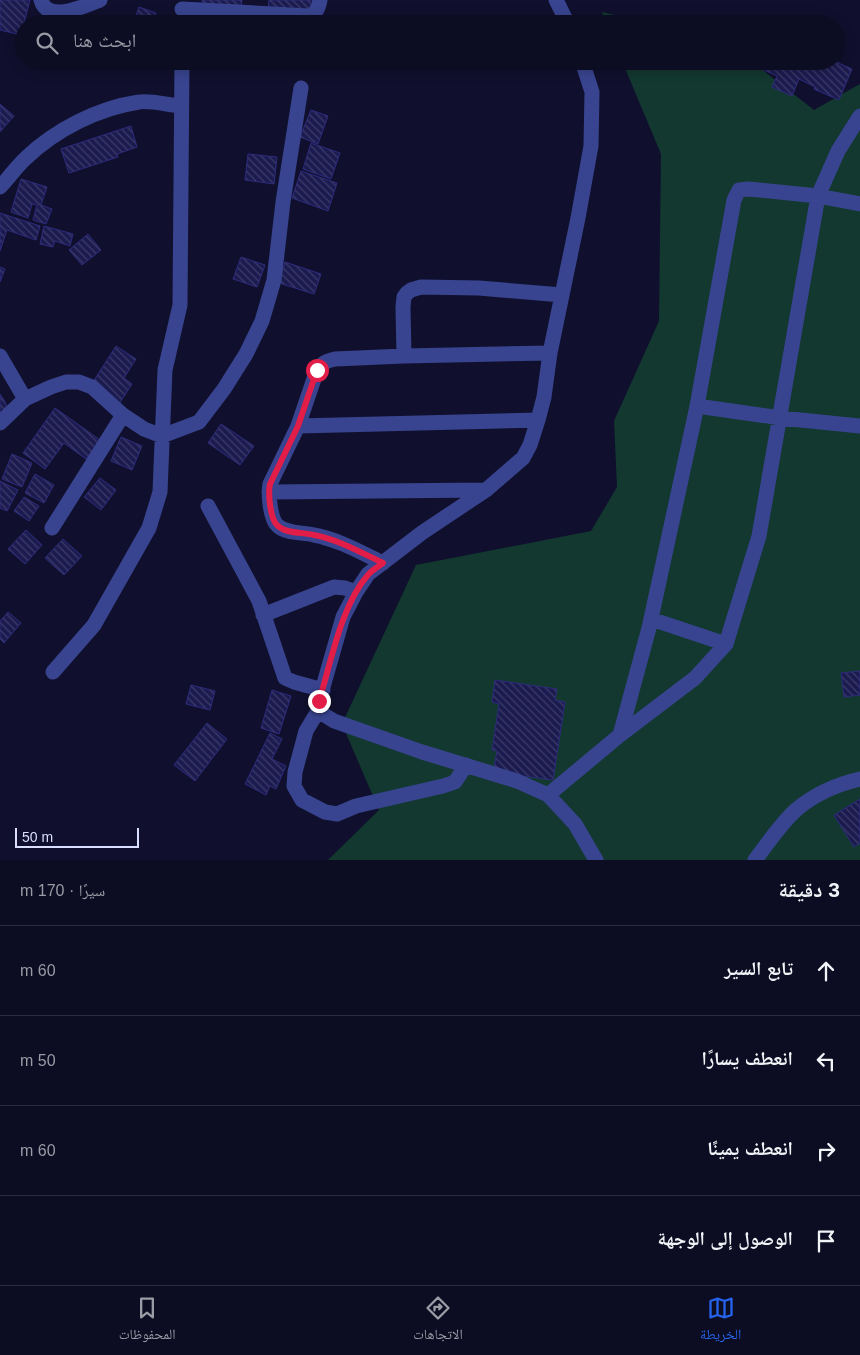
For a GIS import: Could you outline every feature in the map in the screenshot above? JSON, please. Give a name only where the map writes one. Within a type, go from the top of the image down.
[{"type":"street","points":[[42,0],[43,6],[49,11],[60,12],[100,0]]},
{"type":"street","points":[[311,15],[318,9],[320,0]]},
{"type":"street","points":[[556,0],[564,15]]},
{"type":"street","points":[[182,11],[253,6],[302,15]]},
{"type":"street","points":[[53,672],[94,625],[149,528],[160,492],[164,370],[180,305],[182,70]]},
{"type":"street","points":[[466,765],[455,782],[356,806],[337,814],[325,812],[302,800],[294,786],[295,772],[306,731],[318,711],[322,690],[344,617],[356,592],[368,574],[422,532],[486,490],[523,458],[530,445],[544,397],[550,353],[591,146],[592,92],[585,70]]},
{"type":"street","points":[[0,423],[25,399],[66,382],[79,382],[92,387],[123,415],[144,429],[162,436],[198,422],[224,389],[246,354],[262,320],[274,280],[283,202],[301,88]]},
{"type":"street","points":[[0,187],[25,158],[52,136],[82,121],[108,110],[140,102],[181,106]]},
{"type":"street","points":[[548,795],[620,735],[695,678],[726,644],[759,536],[781,418],[818,196],[838,151],[860,116]]},
{"type":"street","points":[[620,735],[650,619],[697,406],[734,200],[739,190],[750,189],[818,196],[860,204]]},
{"type":"street","points":[[404,356],[404,297],[411,290],[421,287],[480,288],[562,295]]},
{"type":"street","points":[[383,563],[354,549],[316,535],[289,531],[277,526],[273,519],[268,492],[270,484],[298,426],[317,370],[326,361],[404,356],[550,353]]},
{"type":"street","points":[[0,356],[25,399]]},
{"type":"street","points":[[697,406],[781,418],[860,426]]},
{"type":"street","points":[[52,528],[123,415]]},
{"type":"street","points":[[298,426],[538,420]]},
{"type":"street","points":[[268,492],[486,490]]},
{"type":"street","points":[[208,506],[259,601],[284,678],[322,690]]},
{"type":"street","points":[[263,615],[334,588],[345,588],[356,592]]},
{"type":"street","points":[[650,619],[726,644]]},
{"type":"street","points":[[318,711],[334,721],[422,752],[517,781],[548,795],[575,824],[596,860]]},
{"type":"street","points":[[755,860],[782,825],[797,810],[814,798],[842,783],[860,778]]},
{"type":"green space","points":[[602,12],[615,15],[603,15]]},
{"type":"green space","points":[[626,70],[763,70],[814,110],[860,84],[860,860],[328,860],[379,810],[342,724],[416,565],[591,531],[617,487],[614,421],[659,321],[661,154]]},
{"type":"building","points":[[0,0],[30,0],[26,15],[15,15],[15,34],[0,30]]},
{"type":"building","points":[[202,0],[242,0],[241,8],[202,4]]},
{"type":"building","points":[[269,0],[311,0],[310,13],[268,9]]},
{"type":"building","points":[[139,7],[156,13],[155,15],[136,15]]},
{"type":"building","points":[[845,66],[852,69],[839,100],[814,89],[815,87],[799,79],[792,96],[772,87],[777,76],[764,70],[845,70]]},
{"type":"building","points":[[0,104],[14,116],[0,132]]},
{"type":"building","points":[[311,110],[328,116],[318,144],[300,137]]},
{"type":"building","points":[[131,126],[137,147],[117,154],[118,157],[69,173],[61,149]]},
{"type":"building","points":[[311,143],[340,153],[331,179],[303,169]]},
{"type":"building","points":[[248,154],[277,157],[274,184],[245,180]]},
{"type":"building","points":[[301,171],[337,183],[328,211],[292,198]]},
{"type":"building","points":[[21,179],[47,187],[41,205],[52,209],[46,224],[33,220],[37,205],[32,204],[28,218],[11,212]]},
{"type":"building","points":[[0,213],[40,226],[36,240],[7,230],[0,251]]},
{"type":"building","points":[[44,226],[73,234],[70,246],[55,241],[53,247],[40,244]]},
{"type":"building","points":[[88,234],[101,250],[82,265],[69,250]]},
{"type":"building","points":[[241,257],[265,265],[257,287],[233,279]]},
{"type":"building","points":[[285,262],[321,274],[314,294],[279,283]]},
{"type":"building","points":[[0,267],[5,269],[0,282]]},
{"type":"building","points":[[116,346],[136,359],[124,378],[132,384],[119,404],[91,385]]},
{"type":"building","points":[[0,394],[10,413],[0,422]]},
{"type":"building","points":[[55,408],[100,440],[86,459],[64,443],[45,469],[23,453]]},
{"type":"building","points":[[221,424],[254,446],[240,465],[208,443]]},
{"type":"building","points":[[121,437],[142,446],[132,470],[111,461]]},
{"type":"building","points":[[12,454],[32,463],[22,487],[2,479]]},
{"type":"building","points":[[35,474],[54,485],[44,503],[25,493]]},
{"type":"building","points":[[100,478],[116,490],[101,510],[84,497]]},
{"type":"building","points":[[0,481],[18,490],[7,511],[0,508]]},
{"type":"building","points":[[24,497],[39,506],[29,521],[14,511]]},
{"type":"building","points":[[26,530],[42,545],[25,564],[8,549]]},
{"type":"building","points":[[63,539],[82,556],[64,575],[45,558]]},
{"type":"building","points":[[8,612],[21,623],[4,643],[0,639],[0,621]]},
{"type":"building","points":[[860,671],[860,695],[844,697],[841,673]]},
{"type":"building","points":[[495,680],[557,689],[555,700],[565,702],[553,780],[508,774],[494,768],[497,751],[492,750],[499,704],[492,702]]},
{"type":"building","points":[[191,685],[215,691],[210,710],[186,704]]},
{"type":"building","points":[[272,690],[291,696],[279,734],[261,728]]},
{"type":"building","points":[[207,723],[227,739],[195,781],[174,765]]},
{"type":"building","points":[[270,733],[282,739],[272,759],[286,766],[276,789],[270,786],[266,795],[245,784]]},
{"type":"building","points":[[860,799],[860,843],[854,847],[834,815]]},
{"type":"route","points":[[317,370],[298,426],[270,484],[268,492],[273,519],[277,526],[289,531],[316,535],[354,549],[383,563],[368,574],[356,592],[344,617],[319,701]]}]
